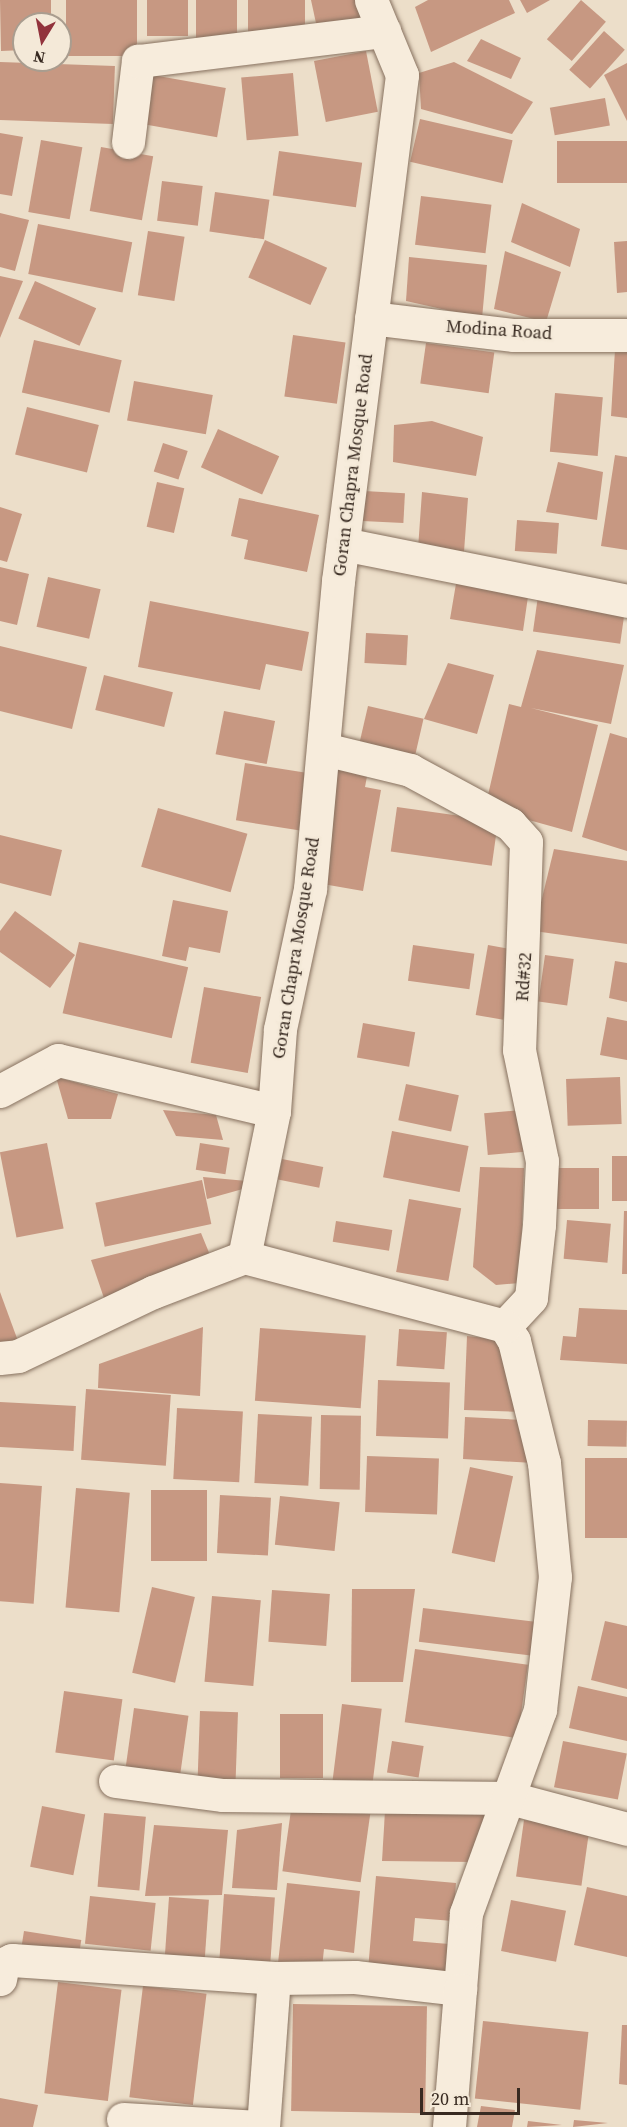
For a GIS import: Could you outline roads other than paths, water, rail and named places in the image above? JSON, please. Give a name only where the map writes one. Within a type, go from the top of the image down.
[{"type":"street","name":"Goran Chapra Mosque Road","points":[[244,1257],[274,1111],[280,1029],[310,889],[343,544],[402,75],[371,0]]},
{"type":"street","points":[[128,142],[138,61],[384,31]]},
{"type":"street","name":"Modina Road","points":[[371,318],[514,335],[627,335]]},
{"type":"street","points":[[343,544],[627,601]]},
{"type":"street","name":"Rd#32","points":[[324,749],[417,773],[510,824],[526,842],[526,974],[519,1050],[542,1161],[539,1225],[531,1298],[505,1326]]},
{"type":"street","points":[[0,1091],[58,1060],[274,1111]]},
{"type":"street","points":[[0,1358],[18,1356],[153,1292],[244,1257],[505,1326],[514,1341],[544,1463],[555,1577],[540,1710],[510,1798],[466,1913],[449,2127]]},
{"type":"street","points":[[115,1781],[223,1795],[510,1798],[627,1829]]},
{"type":"street","points":[[0,1979],[3,1964],[12,1960],[274,1978],[355,1977],[460,1989]]},
{"type":"street","points":[[123,2119],[261,2127],[274,1978]]}]
